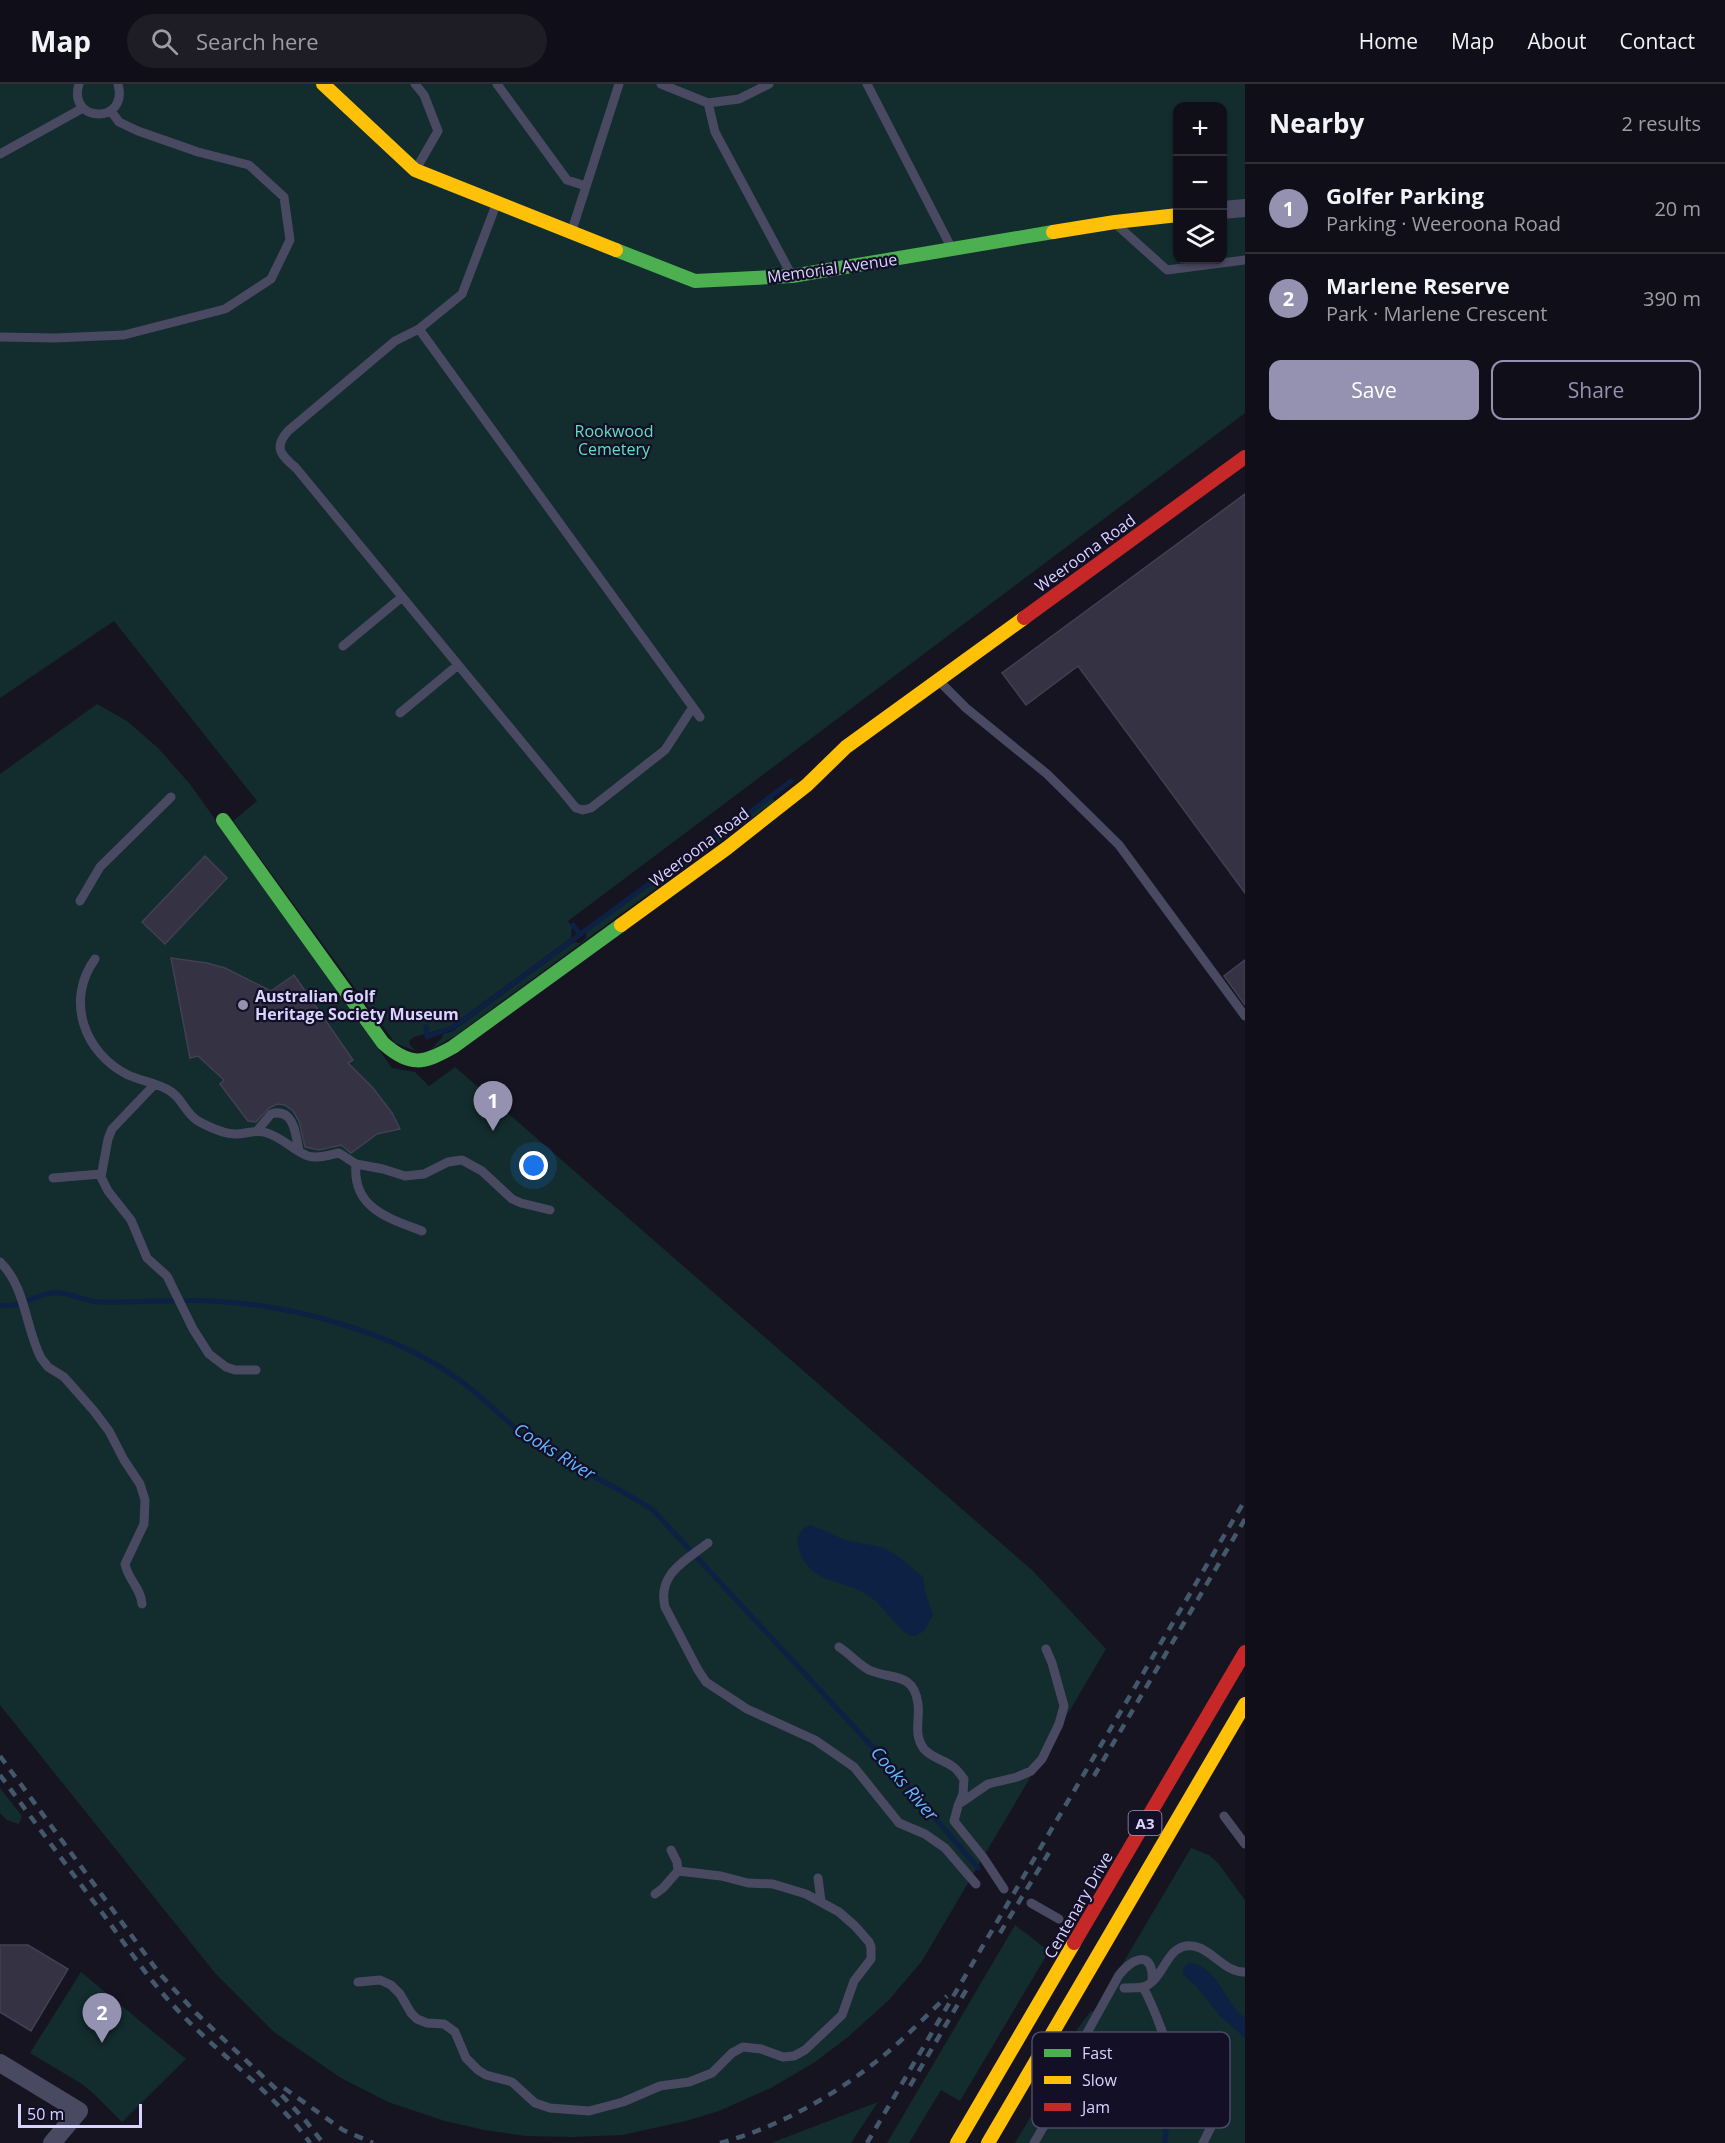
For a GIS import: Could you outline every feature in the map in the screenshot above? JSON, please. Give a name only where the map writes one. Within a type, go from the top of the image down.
[{"type":"main road","name":"Memorial Avenue","points":[[322,84],[415,170],[695,281],[792,276],[1115,222],[1173,216]]},
{"type":"main road","name":"Weeroona Road","points":[[223,820],[383,1043],[403,1060],[423,1062],[453,1047],[727,848],[807,785],[846,747],[1245,457]]},
{"type":"main road","name":"Centenary Drive","points":[[957,2143],[1245,1652]]},
{"type":"main road","name":"A3","points":[[1054,2032],[1245,1704]]},
{"type":"main road","name":"A3","points":[[988,2143],[1032,2069]]},
{"type":"street","points":[[1227,210],[1245,208]]},
{"type":"street","points":[[0,2063],[79,2111],[52,2143]]},
{"type":"lane","points":[[79,84],[78,99],[83,108],[92,114],[99,115],[111,111],[120,98],[118,84]]},
{"type":"lane","points":[[415,84],[424,95],[438,131],[415,170]]},
{"type":"lane","points":[[497,84],[567,180],[586,186]]},
{"type":"lane","points":[[572,232],[619,84]]},
{"type":"lane","points":[[661,84],[708,103],[739,99],[769,84]]},
{"type":"lane","points":[[867,84],[952,249]]},
{"type":"lane","points":[[708,103],[715,132],[792,276]]},
{"type":"lane","points":[[0,154],[83,108]]},
{"type":"lane","points":[[0,337],[123,336],[225,309],[271,279],[291,240],[284,197],[249,165],[198,152],[138,132],[119,122],[111,111]]},
{"type":"lane","points":[[497,203],[462,294],[419,329],[395,341],[288,431],[281,439],[280,449],[285,458],[296,468],[576,808],[583,810],[591,808],[665,750],[693,707]]},
{"type":"lane","points":[[1115,222],[1167,270],[1245,261]]},
{"type":"lane","points":[[419,329],[700,717]]},
{"type":"lane","points":[[343,646],[402,597]]},
{"type":"lane","points":[[400,713],[458,665]]},
{"type":"lane","points":[[938,681],[966,708],[1047,774],[1119,845],[1245,1016]]},
{"type":"lane","points":[[80,901],[100,867],[171,797]]},
{"type":"lane","points":[[95,959],[82,981],[80,993],[82,1017],[87,1033],[104,1057],[116,1068],[174,1092],[186,1112],[194,1119],[228,1134],[256,1131],[281,1138],[312,1157],[339,1153],[356,1164],[412,1176],[424,1174],[454,1160],[462,1160],[482,1171],[512,1199],[549,1210]]},
{"type":"lane","points":[[154,1085],[112,1129],[101,1174],[108,1191],[131,1220],[147,1258],[168,1276],[193,1329],[208,1354],[226,1367],[235,1370],[256,1370]]},
{"type":"lane","points":[[256,1131],[271,1114],[281,1113],[288,1116],[292,1122],[299,1151]]},
{"type":"lane","points":[[356,1164],[357,1187],[368,1204],[395,1221],[422,1231]]},
{"type":"lane","points":[[53,1178],[101,1174]]},
{"type":"lane","points":[[0,1262],[16,1284],[38,1352],[44,1363],[64,1377],[94,1411],[109,1431],[140,1484],[146,1510],[144,1524],[125,1564],[128,1575],[139,1591],[142,1604]]},
{"type":"lane","points":[[708,1543],[679,1565],[665,1584],[663,1597],[665,1607],[706,1682],[747,1709],[815,1740],[854,1767],[899,1823],[925,1834],[945,1848],[976,1884]]},
{"type":"lane","points":[[839,1647],[871,1671],[898,1676],[907,1681],[914,1690],[918,1701],[917,1723],[920,1742],[931,1756],[950,1765],[964,1779],[963,1794],[954,1816],[956,1826],[982,1857],[1004,1889]]},
{"type":"lane","points":[[958,1806],[988,1784],[1031,1771],[1042,1759],[1059,1724],[1064,1706],[1046,1649]]},
{"type":"lane","points":[[1224,1816],[1245,1844]]},
{"type":"lane","points":[[655,1894],[678,1871],[677,1862],[671,1850]]},
{"type":"lane","points":[[358,1982],[380,1980],[391,1985],[417,2019],[427,2023],[444,2024],[455,2032],[466,2058],[478,2070],[486,2075],[512,2082],[535,2103],[550,2108],[589,2111],[623,2102],[660,2086],[705,2077],[732,2053],[743,2047],[761,2049],[788,2057],[806,2050],[842,2015],[854,1981],[871,1959],[869,1942],[855,1926],[821,1901],[773,1884],[748,1883],[721,1876],[678,1871]]},
{"type":"lane","points":[[818,1878],[821,1901]]},
{"type":"lane","points":[[1032,1903],[1059,1919]]},
{"type":"lane","points":[[1124,1988],[1143,1987],[1152,1981],[1182,1947],[1193,1946],[1204,1950],[1232,1970],[1245,1972]]},
{"type":"lane","points":[[1086,2032],[1119,1975],[1129,1964],[1142,1960],[1149,1962],[1152,1981]]},
{"type":"lane","points":[[1143,1987],[1164,2032]]},
{"type":"lane","points":[[1034,2143],[1043,2128]]},
{"type":"lane","points":[[1203,2143],[1210,2128]]},
{"type":"green space","name":"Rookwood Cemetery","points":[[0,84],[1245,84],[1245,413],[568,921],[572,927],[571,938],[451,1026],[429,1033],[428,1025],[424,1028],[425,1034],[409,1041],[416,1051],[395,1043],[233,821],[257,801],[114,621],[0,698]]},
{"type":"green space","points":[[97,704],[127,721],[158,748],[190,784],[392,1068],[415,1072],[429,1086],[455,1067],[1033,1571],[1106,1649],[922,1961],[889,2000],[848,2037],[815,2062],[771,2088],[719,2111],[686,2121],[622,2135],[571,2137],[526,2136],[484,2130],[445,2121],[388,2102],[341,2078],[274,2032],[215,1973],[0,1705],[0,774]]},
{"type":"green space","points":[[772,798],[775,801],[455,1036],[430,1050],[443,1034],[453,1031],[574,942],[580,943],[586,938],[587,931]]},
{"type":"green space","points":[[0,1788],[22,1816],[19,1824],[7,1820],[0,1813]]},
{"type":"green space","points":[[1191,1848],[1209,1855],[1218,1863],[1245,1900],[1245,2143],[1015,2143],[1032,2115],[1032,2128],[1230,2128],[1230,2032],[1075,2032],[1091,2011],[1094,2012]]},
{"type":"green space","points":[[1015,1925],[1049,1951],[960,2101],[941,2090],[909,2143],[887,2143]]},
{"type":"green space","points":[[81,1972],[186,2059],[122,2122],[82,2084],[30,2053]]},
{"type":"green space","points":[[878,2102],[851,2143],[771,2143]]},
{"type":"water","points":[[811,1525],[845,1540],[881,1547],[895,1554],[923,1577],[925,1592],[933,1615],[924,1631],[915,1636],[909,1635],[872,1598],[861,1591],[827,1579],[809,1567],[797,1541],[802,1531]]},
{"type":"water","points":[[1189,1963],[1206,1970],[1245,2018],[1245,2038],[1220,2016],[1197,1987],[1183,1974],[1183,1968]]},
{"type":"building","points":[[1245,494],[1245,893],[1078,666],[1026,705],[1002,673]]},
{"type":"building","points":[[205,856],[227,878],[165,944],[142,922]]},
{"type":"building","points":[[171,958],[225,968],[271,991],[294,975],[353,1060],[348,1063],[373,1088],[392,1113],[400,1129],[377,1134],[351,1153],[341,1145],[319,1150],[305,1147],[299,1121],[293,1111],[285,1105],[277,1104],[269,1108],[256,1122],[248,1121],[220,1084],[224,1080],[198,1056],[190,1058]]},
{"type":"building","points":[[1245,960],[1245,1005],[1224,976]]},
{"type":"building","points":[[0,1945],[28,1945],[68,1969],[31,2031],[0,2012]]},
{"type":"waterway","points":[[426,1027],[427,1037],[454,1027],[791,781]]},
{"type":"waterway","points":[[573,925],[580,934]]},
{"type":"waterway","name":"Cooks River","points":[[0,1305],[13,1305],[52,1293],[101,1302],[241,1303],[340,1324],[372,1334],[432,1362],[468,1386],[531,1440],[653,1510],[892,1768],[978,1868]]},
{"type":"waterway","name":"Cooks River","points":[[1165,2143],[1166,2128]]},
{"type":"railway","points":[[867,2143],[1245,1500]]},
{"type":"railway","points":[[1094,1776],[1245,1519]]},
{"type":"railway","points":[[0,1756],[159,1973],[196,2013],[275,2088],[323,2143]]},
{"type":"railway","points":[[0,1775],[163,1994],[189,2022],[279,2106],[310,2143]]},
{"type":"railway","points":[[1000,1933],[1053,1846]]},
{"type":"railway","points":[[910,2086],[968,1987]]},
{"type":"railway","points":[[720,2143],[785,2119],[846,2084],[891,2049],[947,1996]]},
{"type":"railway","points":[[284,2088],[343,2130],[373,2143]]},
{"type":"traffic: fast","points":[[616,250],[695,281],[792,276],[1053,232]]},
{"type":"traffic: fast","points":[[223,820],[383,1043],[409,1059],[425,1060],[453,1047],[621,925]]},
{"type":"traffic: slow","points":[[323,84],[415,170],[616,250]]},
{"type":"traffic: slow","points":[[1053,232],[1173,216]]},
{"type":"traffic: slow","points":[[621,925],[727,848],[807,785],[846,747],[1024,618]]},
{"type":"traffic: slow","points":[[1053,2032],[1245,1704]]},
{"type":"traffic: slow","points":[[957,2143],[1074,1943]]},
{"type":"traffic: slow","points":[[988,2143],[1032,2068]]},
{"type":"traffic: jam","points":[[1024,618],[1245,457]]},
{"type":"traffic: jam","points":[[1074,1943],[1245,1652]]},
{"type":"place","name":"Australian Golf Heritage Society Museum","points":[[243,1005]]},
{"type":"place","name":"Golfer Parking","points":[[493,1131]]},
{"type":"place","name":"Marlene Reserve","points":[[102,2043]]}]
